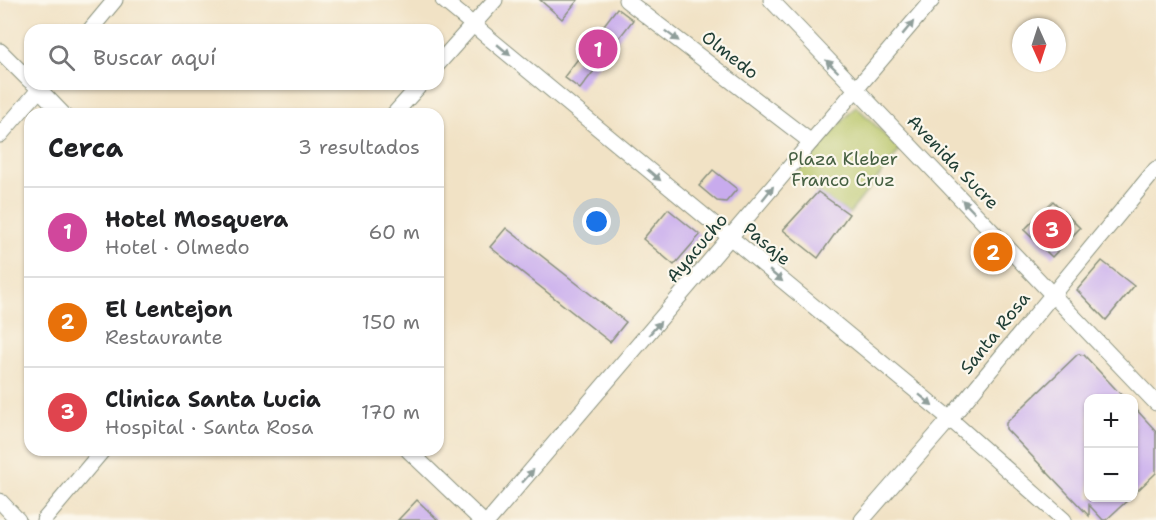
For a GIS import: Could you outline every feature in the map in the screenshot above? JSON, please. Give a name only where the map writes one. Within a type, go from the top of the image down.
[{"type":"street","points":[[95,24],[115,0]]},
{"type":"street","name":"Pasaje","points":[[443,0],[950,419],[1064,520]]},
{"type":"street","points":[[444,57],[495,0]]},
{"type":"street","name":"Olmedo","points":[[626,0],[811,142]]},
{"type":"street","name":"Avenida Sucre","points":[[771,0],[1156,403]]},
{"type":"street","name":"Ayacucho","points":[[489,520],[932,0]]},
{"type":"street","points":[[0,51],[24,73]]},
{"type":"street","points":[[0,135],[33,90]]},
{"type":"street","points":[[41,90],[58,108]]},
{"type":"street","points":[[399,108],[416,90]]},
{"type":"street","name":"Santa Rosa","points":[[862,520],[950,419],[1156,169]]},
{"type":"street","points":[[44,520],[98,456]]},
{"type":"street","points":[[414,456],[481,520]]},
{"type":"street","points":[[0,501],[18,520]]},
{"type":"green space","name":"Plaza Kleber Franco Cruz","points":[[856,106],[900,150],[849,214],[794,176]]},
{"type":"building","points":[[540,0],[578,0],[562,19]]},
{"type":"building","points":[[617,8],[633,20],[580,89],[564,77]]},
{"type":"building","points":[[713,170],[737,189],[726,202],[717,201],[699,186]]},
{"type":"building","points":[[818,192],[849,214],[818,258],[783,230]]},
{"type":"building","points":[[1053,201],[1080,228],[1052,257],[1024,230]]},
{"type":"building","points":[[668,209],[700,235],[674,265],[643,239]]},
{"type":"building","points":[[506,228],[626,322],[610,342],[490,247]]},
{"type":"building","points":[[1102,261],[1134,286],[1106,320],[1077,290]]},
{"type":"building","points":[[1078,354],[1084,355],[1120,394],[1084,394],[1084,502],[1126,502],[1106,520],[1103,520],[1089,505],[1089,516],[1006,429],[1006,423]]},
{"type":"building","points":[[1138,411],[1156,431],[1156,473],[1138,490]]},
{"type":"building","points":[[417,500],[438,520],[398,520]]},
{"type":"place","name":"Hotel Mosquera","points":[[598,49]]},
{"type":"place","name":"Clinica Santa Lucia","points":[[1052,229]]},
{"type":"place","name":"El Lentejon","points":[[993,252]]}]
